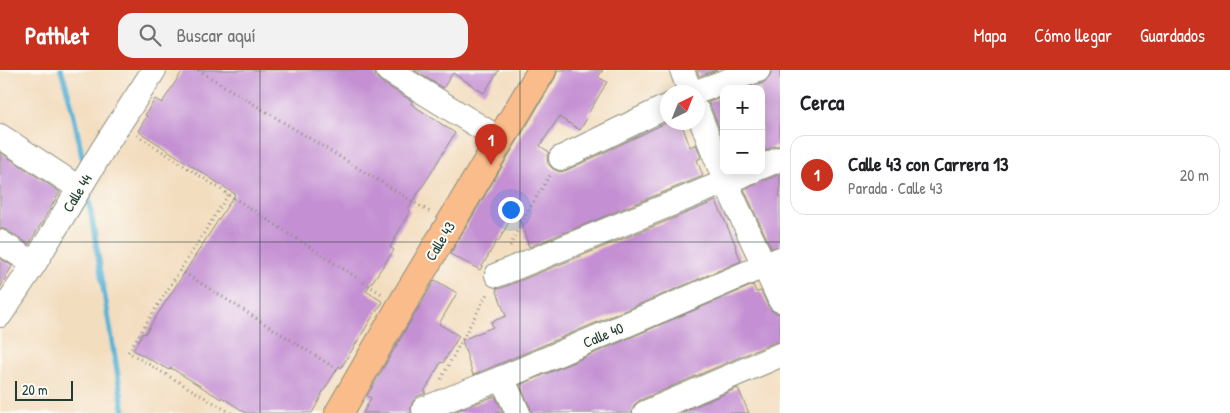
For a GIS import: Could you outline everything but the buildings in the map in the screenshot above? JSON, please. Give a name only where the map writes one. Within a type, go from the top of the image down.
[{"type":"main road","name":"Calle 43","points":[[339,413],[356,381],[542,70]]},
{"type":"street","name":"Calle 44","points":[[0,315],[34,264],[119,123],[154,70]]},
{"type":"street","points":[[388,70],[501,140]]},
{"type":"street","points":[[682,70],[687,85]]},
{"type":"street","points":[[705,89],[758,70]]},
{"type":"street","points":[[561,158],[660,110]]},
{"type":"street","points":[[705,130],[726,183],[772,262],[780,300]]},
{"type":"street","points":[[0,136],[79,188]]},
{"type":"street","points":[[765,165],[780,159]]},
{"type":"street","points":[[497,275],[743,175]]},
{"type":"street","points":[[0,242],[34,264]]},
{"type":"street","name":"Calle 40","points":[[424,409],[502,378],[772,262]]},
{"type":"street","points":[[644,413],[780,355]]},
{"type":"street","points":[[502,378],[518,413]]},
{"type":"path","points":[[198,70],[450,224]]},
{"type":"path","points":[[119,123],[401,306]]},
{"type":"path","points":[[424,409],[472,323],[523,219],[561,158]]},
{"type":"path","points":[[228,195],[128,352],[231,413]]},
{"type":"path","points":[[180,270],[356,381]]},
{"type":"waterway","points":[[61,70],[72,106],[84,168]]},
{"type":"waterway","points":[[87,189],[124,413]]},
{"type":"place","name":"Calle 43 con Carrera 13","points":[[491,165]]}]
